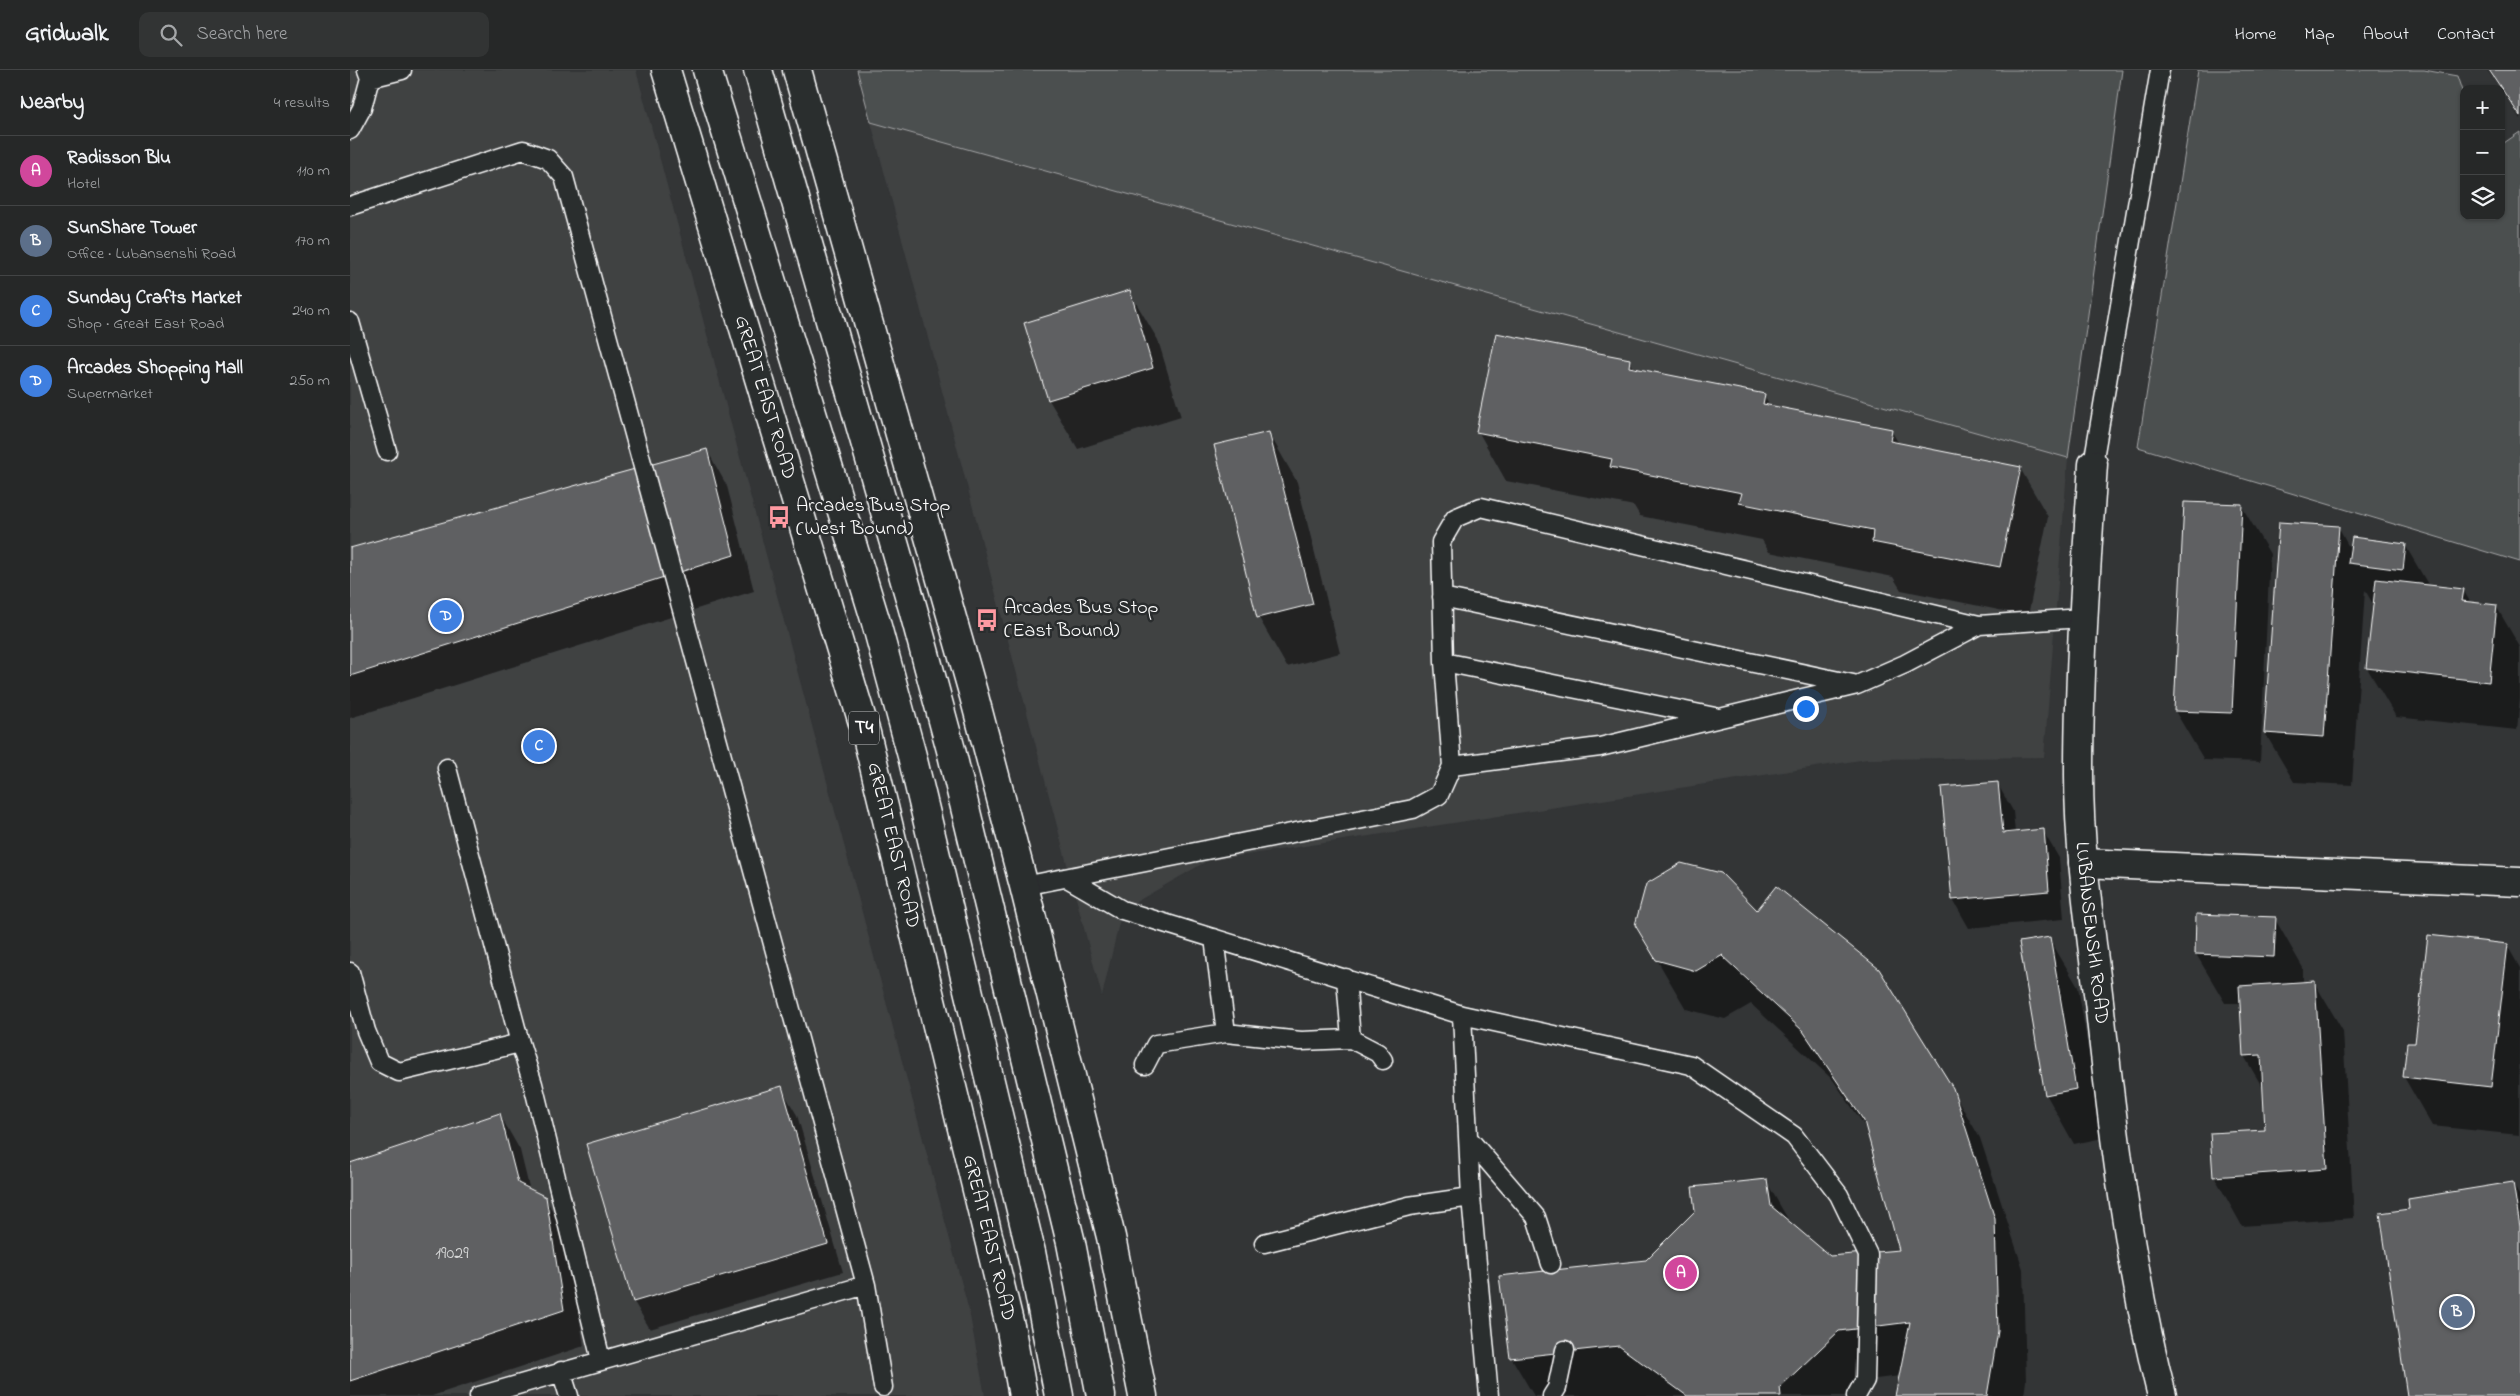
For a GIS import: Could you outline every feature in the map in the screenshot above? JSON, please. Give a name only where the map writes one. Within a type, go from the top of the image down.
[{"type":"main road","name":"GREAT EAST ROAD","points":[[666,70],[866,733],[1011,1330],[1023,1396]]},
{"type":"main road","name":"GREAT EAST ROAD","points":[[707,70],[875,619],[912,756],[1031,1252],[1059,1396]]},
{"type":"main road","points":[[758,70],[913,609],[951,750],[1071,1243],[1101,1396]]},
{"type":"main road","points":[[797,70],[971,687],[1024,886],[1111,1237],[1143,1396]]},
{"type":"main road","name":"LUBANSENSHI ROAD","points":[[2093,464],[2083,618],[2079,776],[2083,863],[2111,1108],[2144,1326],[2162,1396]]},
{"type":"main road","points":[[2083,863],[2520,882]]},
{"type":"lane","points":[[350,130],[362,108],[368,74],[402,70]]},
{"type":"lane","points":[[2093,464],[2160,70]]},
{"type":"lane","points":[[350,206],[523,150],[548,159],[564,177],[866,1285],[882,1387]]},
{"type":"lane","points":[[350,322],[387,451]]},
{"type":"lane","points":[[1024,886],[1413,809],[1439,796],[1452,766],[1444,662],[1441,542],[1455,518],[1481,507],[1979,626],[2083,618]]},
{"type":"lane","points":[[1442,596],[1857,685]]},
{"type":"lane","points":[[1452,766],[1600,747],[1857,685],[1905,664],[1979,626]]},
{"type":"lane","points":[[1444,662],[1720,718]]},
{"type":"lane","points":[[447,768],[520,1044],[533,1084],[601,1360]]},
{"type":"lane","points":[[1067,878],[1122,910],[1462,1015],[1691,1065],[1794,1136],[1839,1195],[1868,1255],[1865,1380],[1856,1396]]},
{"type":"lane","points":[[1214,938],[1226,1033]]},
{"type":"lane","points":[[350,972],[366,1031],[379,1062],[399,1072],[520,1044]]},
{"type":"lane","points":[[1346,978],[1351,1039]]},
{"type":"lane","points":[[1462,1015],[1471,1197],[1489,1396]]},
{"type":"lane","points":[[1145,1065],[1156,1044],[1226,1033],[1301,1041],[1351,1039],[1378,1052],[1383,1060]]},
{"type":"lane","points":[[1469,1139],[1536,1217],[1551,1264]]},
{"type":"lane","points":[[1264,1243],[1409,1206],[1471,1197]]},
{"type":"lane","points":[[479,1396],[866,1285]]},
{"type":"lane","points":[[1552,1396],[1557,1388],[1565,1350]]},
{"type":"lane","points":[[561,1372],[569,1396]]},
{"type":"shaded area","points":[[350,70],[636,70],[969,1311],[985,1396],[350,1396]]},
{"type":"shaded area","points":[[857,70],[2122,70],[2068,458],[871,122]]},
{"type":"shaded area","points":[[2198,70],[2424,70],[2457,76],[2460,85],[2460,220],[2505,220],[2505,142],[2520,132],[2520,562],[2138,447]]},
{"type":"shaded area","points":[[871,122],[2068,458],[2044,757],[1867,759],[1207,861],[1122,910],[1102,996]]},
{"type":"building","points":[[2489,70],[2520,70],[2520,116],[2505,94],[2505,85],[2499,85]]},
{"type":"building","points":[[1130,290],[1153,368],[1048,400],[1024,323]]},
{"type":"building","points":[[1496,333],[1630,359],[1629,367],[1765,394],[1763,404],[1892,429],[1890,441],[2021,467],[2000,567],[1872,542],[1873,530],[1739,503],[1742,493],[1610,467],[1612,459],[1476,432]]},
{"type":"building","points":[[1269,432],[1313,604],[1257,618],[1214,445]]},
{"type":"building","points":[[707,449],[734,555],[350,676],[350,548]]},
{"type":"building","points":[[2184,502],[2242,504],[2232,713],[2174,711]]},
{"type":"building","points":[[2279,522],[2339,526],[2324,737],[2264,733]]},
{"type":"building","points":[[2352,537],[2406,544],[2403,570],[2348,563]]},
{"type":"building","points":[[2376,579],[2464,589],[2462,601],[2497,605],[2489,682],[2366,668]]},
{"type":"building","points":[[1998,782],[2003,833],[2044,829],[2049,891],[1952,900],[1941,787]]},
{"type":"building","points":[[1681,863],[1721,873],[1757,910],[1776,886],[1879,969],[1953,1088],[1995,1219],[1998,1331],[1987,1396],[1895,1396],[1910,1322],[1839,1331],[1780,1387],[1781,1396],[1687,1396],[1619,1346],[1510,1358],[1499,1276],[1646,1260],[1695,1211],[1692,1187],[1767,1179],[1771,1206],[1830,1256],[1899,1250],[1864,1121],[1803,1031],[1723,955],[1696,971],[1656,960],[1635,925],[1646,884]]},
{"type":"building","points":[[2196,914],[2276,917],[2274,957],[2195,954]]},
{"type":"building","points":[[2428,935],[2508,944],[2491,1087],[2403,1077],[2407,1043],[2415,1043]]},
{"type":"building","points":[[2050,937],[2076,1089],[2045,1095],[2019,942]]},
{"type":"building","points":[[2315,981],[2327,1169],[2213,1177],[2210,1133],[2265,1130],[2261,1055],[2243,1056],[2239,986]]},
{"type":"building","points":[[782,1086],[828,1244],[633,1302],[586,1144]]},
{"type":"building","points":[[500,1113],[518,1183],[546,1197],[564,1310],[350,1381],[350,1163]]},
{"type":"building","points":[[2513,1182],[2520,1227],[2520,1396],[2407,1396],[2380,1213],[2409,1209],[2408,1199]]},
{"type":"place","name":"Arcades Bus Stop (West Bound)","points":[[779,517]]},
{"type":"place","name":"Arcades Shopping Mall","points":[[446,616]]},
{"type":"place","name":"Arcades Bus Stop (East Bound)","points":[[987,620]]},
{"type":"place","name":"Sunday Crafts Market","points":[[539,746]]},
{"type":"place","name":"Radisson Blu","points":[[1681,1273]]},
{"type":"place","name":"SunShare Tower","points":[[2457,1312]]}]
